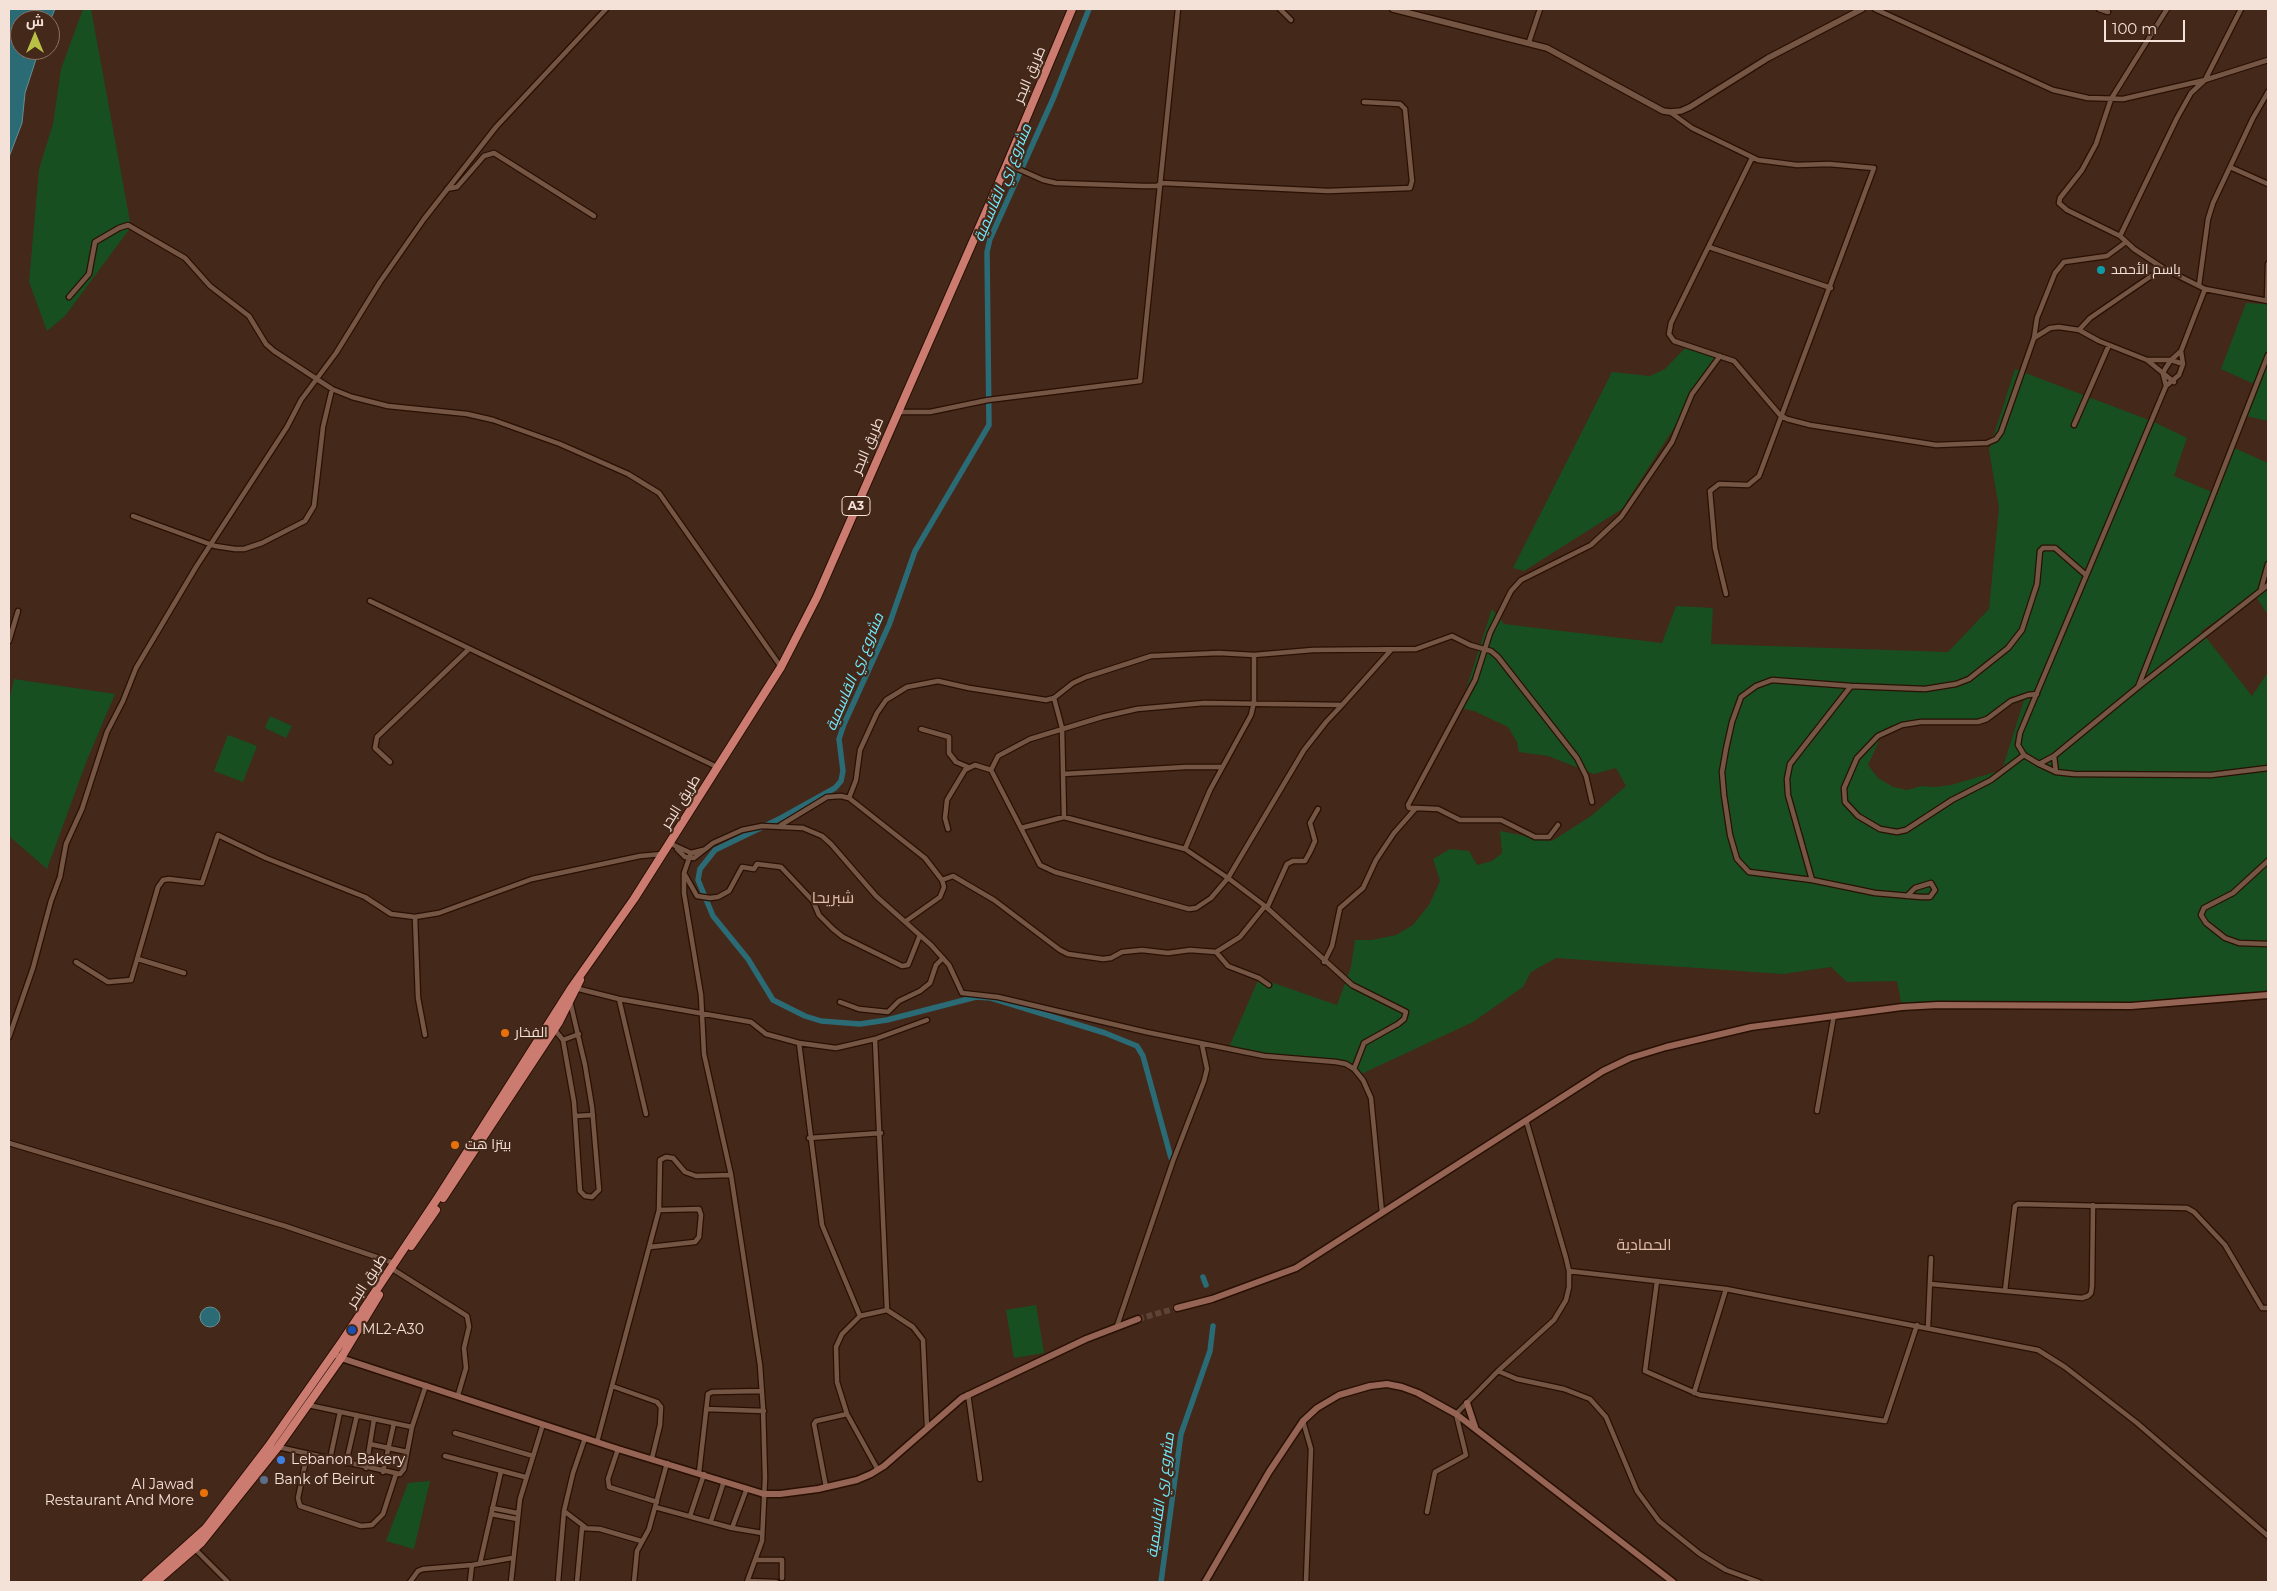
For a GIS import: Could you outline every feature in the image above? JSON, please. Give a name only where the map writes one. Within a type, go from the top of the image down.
[{"type":"highway","name":"طريق البحر","points":[[537,1048],[554,1029],[556,1020],[583,973],[662,854],[781,667],[817,597],[1007,164],[1072,9]]},
{"type":"highway","name":"طريق البحر","points":[[146,1582],[206,1528],[282,1428],[394,1267],[537,1048],[570,1001],[574,988]]},
{"type":"highway","name":"طريق البحر","points":[[156,1582],[195,1549],[278,1447],[341,1358],[394,1267]]},
{"type":"main road","points":[[1177,1308],[1212,1299],[1296,1268],[1603,1071],[1630,1058],[1708,1036],[1834,1015],[1938,1005],[2094,1007],[2268,995]]},
{"type":"main road","points":[[333,1353],[341,1358],[542,1424],[764,1494],[798,1493],[857,1480],[878,1470],[968,1394],[1117,1326],[1138,1319]]},
{"type":"main road","points":[[1205,1582],[1259,1488],[1303,1421],[1317,1408],[1339,1395],[1370,1386],[1387,1384],[1418,1393],[1456,1414],[1673,1582]]},
{"type":"main road","points":[[1467,1403],[1476,1430]]},
{"type":"street","points":[[9,1037],[33,968],[51,901],[60,877],[66,844],[82,808],[107,732],[123,701],[136,668],[287,427],[301,400],[317,381],[380,282],[446,189],[518,103],[606,9]]},
{"type":"street","points":[[897,412],[930,412],[988,400],[1140,381],[1162,183],[1178,9]]},
{"type":"street","points":[[1280,9],[1291,20]]},
{"type":"street","points":[[1393,9],[1529,42],[1554,51],[1670,112],[1692,128],[1752,158],[1767,162],[1797,165],[1829,164],[1874,168],[1831,288],[1780,415],[1759,476],[1748,485],[1719,484],[1710,492],[1715,548],[1726,594]]},
{"type":"street","points":[[1529,42],[1540,9]]},
{"type":"street","points":[[1670,112],[1681,111],[1690,107],[1768,58],[1862,9]]},
{"type":"street","points":[[1875,9],[2071,96],[2123,99],[2205,80],[2268,60]]},
{"type":"street","points":[[2099,9],[2108,12]]},
{"type":"street","points":[[2166,9],[2111,99],[2096,144],[2082,170],[2060,198],[2059,203],[2067,210],[2120,236],[2163,268],[2205,289],[2267,301],[2268,264]]},
{"type":"street","points":[[2120,236],[2191,93],[2205,80],[2241,9]]},
{"type":"street","points":[[2199,285],[2208,219],[2253,118],[2268,92]]},
{"type":"street","points":[[1007,164],[1043,180],[1056,183],[1143,186],[1157,186],[1162,183],[1328,191],[1410,188],[1412,181],[1406,109],[1400,104],[1364,102]]},
{"type":"street","points":[[446,189],[457,187],[484,156],[494,153],[594,216]]},
{"type":"street","points":[[1752,158],[1671,323],[1669,334],[1674,341],[1720,356],[1738,365],[1780,415],[1787,419],[1810,425],[1936,445],[1987,444],[1996,439],[2001,432],[2034,338],[2044,300],[2061,265],[2068,261],[2108,256],[2126,242]]},
{"type":"street","points":[[2230,167],[2268,184]]},
{"type":"street","points":[[69,297],[89,274],[95,242],[128,225],[184,258],[210,286],[249,316],[270,347],[317,381],[332,389],[352,397],[388,406],[467,414],[493,420],[535,434],[604,462],[652,487],[664,498],[781,667]]},
{"type":"street","points":[[1709,247],[1831,288]]},
{"type":"street","points":[[2079,330],[2090,318],[2163,268]]},
{"type":"street","points":[[2166,386],[2174,382],[2179,375],[2182,364],[2181,351],[2205,289]]},
{"type":"street","points":[[2034,338],[2050,328],[2059,327],[2079,330],[2109,345],[2147,360],[2174,382]]},
{"type":"street","points":[[2074,425],[2109,345]]},
{"type":"street","points":[[2181,351],[2170,360],[2163,374],[2166,386],[2018,739],[2020,750],[2024,756],[2056,772],[2074,774],[2211,775],[2268,768]]},
{"type":"street","points":[[2138,687],[2268,355]]},
{"type":"street","points":[[1558,825],[1550,837],[1535,837],[1501,820],[1460,820],[1438,809],[1409,808],[1408,804],[1472,686],[1500,610],[1511,591],[1521,580],[1591,545],[1621,517],[1672,442],[1692,394],[1720,356]]},
{"type":"street","points":[[2147,360],[2170,360],[2182,364]]},
{"type":"street","points":[[133,516],[222,547],[244,549],[275,538],[309,516],[314,506],[324,420],[332,389]]},
{"type":"street","points":[[1907,896],[1915,888],[1931,883],[1935,890],[1930,897],[1907,896],[1875,893],[1812,880],[1749,872],[1737,859],[1730,836],[1722,772],[1732,722],[1741,697],[1756,686],[1772,680],[1925,689],[1956,684],[1968,679],[2008,648],[2022,630],[2036,584],[2039,556],[2043,548],[2055,548],[2086,575]]},
{"type":"street","points":[[2260,591],[2268,564]]},
{"type":"street","points":[[2039,764],[2054,756],[2268,585]]},
{"type":"street","points":[[370,601],[717,768]]},
{"type":"street","points":[[9,641],[18,611]]},
{"type":"street","points":[[849,798],[856,780],[860,750],[866,735],[886,700],[907,687],[938,681],[1037,700],[1054,698],[1086,677],[1151,656],[1219,653],[1254,655],[1313,650],[1391,650],[1426,646],[1452,636],[1470,645],[1486,649],[1498,657],[1577,758],[1586,776],[1592,802]]},
{"type":"street","points":[[390,762],[376,748],[377,737],[469,649]]},
{"type":"street","points":[[948,829],[945,818],[947,800],[952,788],[968,767],[975,765],[991,770],[1040,865],[1048,870],[1189,908],[1203,905],[1228,878],[1304,750],[1391,650]]},
{"type":"street","points":[[1184,849],[1222,767],[1251,715],[1254,702],[1254,655]]},
{"type":"street","points":[[1812,880],[1788,795],[1787,779],[1790,764],[1850,686]]},
{"type":"street","points":[[2024,756],[1991,780],[1952,800],[1906,830],[1897,832],[1880,829],[1858,816],[1845,802],[1844,788],[1857,758],[1878,736],[1902,725],[1921,722],[1978,722],[1987,719],[2011,701],[2037,694]]},
{"type":"street","points":[[1054,698],[1062,728],[1064,817]]},
{"type":"street","points":[[991,770],[998,756],[1030,740],[1102,716],[1162,705],[1254,702],[1342,705]]},
{"type":"street","points":[[921,730],[949,737],[949,753],[956,762],[968,767]]},
{"type":"street","points":[[2054,756],[2056,772]]},
{"type":"street","points":[[1063,774],[1186,766],[1222,767]]},
{"type":"street","points":[[780,826],[827,797],[834,795],[849,798],[925,858],[942,880],[944,887],[940,897],[906,922]]},
{"type":"street","points":[[1324,962],[1332,946],[1340,908],[1363,888],[1376,860],[1394,833],[1416,808]]},
{"type":"street","points":[[942,880],[948,876],[957,877],[981,894],[994,900],[1051,944],[1068,954],[1111,958],[1122,952],[1142,950],[1168,953],[1190,950],[1216,952],[1240,937],[1266,907],[1288,864],[1293,861],[1305,861],[1315,841],[1310,823],[1318,809]]},
{"type":"street","points":[[1021,828],[1064,817],[1184,849],[1228,878],[1266,907],[1324,962],[1352,985],[1406,1012],[1404,1020],[1364,1043],[1354,1069]]},
{"type":"street","points":[[669,843],[690,856],[698,856],[733,834],[762,826],[802,828],[822,836],[831,844],[876,896],[943,958],[949,965],[962,993],[992,996],[1044,1006],[1202,1045],[1264,1056],[1336,1062],[1354,1069],[1367,1088],[1370,1098],[1382,1214]]},
{"type":"street","points":[[76,962],[108,982],[131,980],[158,887],[163,880],[169,879],[202,883],[218,836],[266,858],[365,897],[391,914],[415,917],[439,913],[532,880],[640,856],[662,854]]},
{"type":"street","points":[[690,856],[684,873],[685,900],[701,995],[704,1054],[731,1174],[764,1411],[762,1541],[748,1582],[776,1582]]},
{"type":"street","points":[[2268,861],[2233,893],[2204,908],[2201,915],[2206,923],[2225,938],[2239,943],[2268,944]]},
{"type":"street","points":[[684,873],[702,897],[718,897],[729,891],[742,867],[754,869],[756,864],[778,866],[787,871],[810,897],[819,915],[833,929],[843,937],[877,952],[902,966],[908,965],[920,935]]},
{"type":"street","points":[[415,917],[418,998],[425,1035]]},
{"type":"street","points":[[1216,952],[1228,966],[1259,978],[1269,985]]},
{"type":"street","points":[[840,1002],[859,1009],[888,1012],[899,1002],[920,992],[930,984],[936,965],[943,958]]},
{"type":"street","points":[[138,959],[184,973]]},
{"type":"street","points":[[574,988],[619,999],[751,1022],[766,1034],[799,1043],[836,1048],[875,1039],[927,1020]]},
{"type":"street","points":[[619,999],[646,1114]]},
{"type":"street","points":[[554,1029],[563,1040],[576,1116],[580,1191],[585,1196],[592,1197],[599,1190],[593,1114],[579,1034],[570,1001]]},
{"type":"street","points":[[1817,1111],[1834,1015]]},
{"type":"street","points":[[563,1040],[579,1034]]},
{"type":"street","points":[[875,1039],[881,1133],[887,1310]]},
{"type":"street","points":[[799,1043],[822,1225],[860,1316]]},
{"type":"street","points":[[1117,1326],[1173,1161],[1204,1081],[1207,1069],[1202,1045]]},
{"type":"street","points":[[576,1116],[593,1114]]},
{"type":"street","points":[[1427,1512],[1434,1472],[1466,1455],[1456,1414],[1498,1371],[1554,1320],[1566,1300],[1569,1287],[1569,1271],[1526,1120]]},
{"type":"street","points":[[810,1138],[881,1133]]},
{"type":"street","points":[[9,1143],[285,1226],[394,1267],[467,1316],[469,1327],[464,1348],[466,1368],[458,1395]]},
{"type":"street","points":[[598,1442],[659,1210],[660,1160],[663,1158],[673,1158],[685,1172],[696,1176],[731,1174]]},
{"type":"street","points":[[2005,1291],[2016,1205],[2190,1208],[2225,1245],[2262,1308],[2268,1308]]},
{"type":"street","points":[[1931,1284],[2082,1298],[2088,1296],[2091,1293],[2092,1286],[2094,1205]]},
{"type":"street","points":[[650,1247],[695,1242],[699,1237],[701,1215],[699,1209],[659,1210]]},
{"type":"street","points":[[1928,1327],[1931,1258]]},
{"type":"street","points":[[1569,1271],[1726,1289],[1928,1327],[2031,1348],[2048,1354],[2137,1423],[2268,1536]]},
{"type":"street","points":[[1656,1281],[1645,1371],[1694,1392],[1885,1421],[1918,1325]]},
{"type":"street","points":[[1694,1392],[1726,1289]]},
{"type":"street","points":[[878,1470],[847,1414],[837,1382],[836,1347],[842,1334],[860,1316],[887,1310],[913,1327],[923,1340],[927,1427]]},
{"type":"street","points":[[1498,1371],[1517,1379],[1564,1389],[1590,1400],[1606,1418],[1637,1491],[1659,1521],[1676,1537],[1713,1562],[1726,1570],[1758,1582]]},
{"type":"street","points":[[278,1447],[384,1472],[396,1474],[403,1472],[412,1427],[426,1386]]},
{"type":"street","points":[[612,1386],[657,1402],[661,1407],[660,1425],[652,1458]]},
{"type":"street","points":[[690,1516],[702,1474],[708,1394],[712,1392],[762,1391]]},
{"type":"street","points":[[968,1394],[980,1479]]},
{"type":"street","points":[[308,1405],[412,1427]]},
{"type":"street","points":[[706,1409],[764,1411]]},
{"type":"street","points":[[330,1460],[340,1412]]},
{"type":"street","points":[[826,1487],[814,1424],[816,1421],[847,1414]]},
{"type":"street","points":[[346,1463],[357,1415]]},
{"type":"street","points":[[366,1468],[374,1419]]},
{"type":"street","points":[[1303,1421],[1311,1449],[1306,1582]]},
{"type":"street","points":[[384,1472],[394,1423]]},
{"type":"street","points":[[510,1582],[517,1513],[542,1424]]},
{"type":"street","points":[[455,1433],[533,1456]]},
{"type":"street","points":[[558,1582],[564,1511],[573,1473],[585,1438]]},
{"type":"street","points":[[370,1444],[406,1452]]},
{"type":"street","points":[[618,1448],[608,1479],[609,1487],[690,1516],[732,1528],[762,1533]]},
{"type":"street","points":[[307,1455],[298,1498],[300,1506],[361,1526],[372,1525],[382,1514],[396,1474]]},
{"type":"street","points":[[445,1456],[526,1477]]},
{"type":"street","points":[[634,1582],[637,1551],[649,1529],[667,1463]]},
{"type":"street","points":[[480,1563],[500,1471]]},
{"type":"street","points":[[711,1521],[724,1481]]},
{"type":"street","points":[[732,1528],[747,1488]]},
{"type":"street","points":[[492,1508],[517,1513]]},
{"type":"street","points":[[564,1511],[585,1527],[641,1541]]},
{"type":"street","points":[[491,1514],[517,1520]]},
{"type":"street","points":[[577,1582],[581,1531],[585,1527]]},
{"type":"street","points":[[195,1549],[228,1582]]},
{"type":"street","points":[[410,1582],[418,1571],[423,1569],[472,1565],[512,1558]]},
{"type":"street","points":[[756,1560],[782,1560],[782,1578]]},
{"type":"street","points":[[470,1582],[472,1565]]},
{"type":"green space","points":[[83,9],[91,9],[131,227],[65,316],[47,331],[29,282],[39,169],[53,124],[61,69]]},
{"type":"green space","points":[[2268,289],[2268,421],[2242,415],[2254,384],[2221,369],[2246,303],[2266,304]]},
{"type":"green space","points":[[1688,345],[1722,353],[1622,509],[1524,571],[1513,568],[1612,372],[1650,376],[1665,369]]},
{"type":"green space","points":[[2015,369],[2154,422],[2187,438],[2174,476],[2212,492],[2230,446],[2268,463],[2268,615],[2255,595],[2201,631],[2252,696],[2268,672],[2268,997],[2151,1004],[1902,1007],[1897,981],[1847,982],[1831,967],[1783,974],[1556,958],[1531,972],[1523,987],[1473,1022],[1359,1075],[1346,1064],[1289,1059],[1229,1047],[1259,978],[1337,1005],[1351,967],[1355,940],[1372,940],[1396,935],[1413,925],[1429,905],[1440,881],[1433,859],[1450,849],[1469,851],[1477,865],[1492,861],[1502,853],[1500,831],[1552,841],[1591,816],[1626,786],[1616,768],[1594,774],[1548,756],[1519,752],[1517,742],[1508,727],[1474,711],[1460,708],[1492,609],[1504,624],[1662,643],[1676,606],[1713,608],[1711,644],[1948,652],[1989,609],[1999,508],[1989,450]],"holes":[[[2024,700],[2002,770],[1951,785],[1921,786],[1907,790],[1893,787],[1878,778],[1868,765],[1884,730],[1891,726],[1909,723],[1967,724],[1986,719],[2002,708]]]},
{"type":"green space","points":[[14,679],[115,694],[87,760],[47,869],[9,836],[9,701]]},
{"type":"green space","points":[[270,716],[292,726],[286,738],[265,728]]},
{"type":"green space","points":[[228,735],[257,746],[243,782],[214,771]]},
{"type":"green space","points":[[1036,1305],[1044,1353],[1014,1358],[1006,1310]]},
{"type":"green space","points":[[430,1481],[414,1549],[386,1541],[408,1483]]},
{"type":"water","points":[[9,9],[55,9],[10,10],[10,60],[36,60],[25,93],[22,123],[9,157]]},
{"type":"water","points":[[210,1307],[217,1310],[220,1317],[217,1324],[210,1327],[203,1324],[200,1317],[203,1310]]},
{"type":"waterway","name":"مشروع ري القاسمية","points":[[1089,9],[1053,99],[990,239],[987,252],[989,425],[915,551],[889,625],[839,739],[843,771],[841,781],[835,788],[781,818],[715,850],[700,869],[698,880],[713,916],[748,959],[773,1000],[805,1016],[821,1021],[860,1024],[887,1020],[976,997],[991,998],[1105,1033],[1137,1046],[1143,1056],[1171,1158]]},
{"type":"waterway","name":"مشروع ري القاسمية","points":[[1203,1277],[1206,1285]]},
{"type":"waterway","name":"مشروع ري القاسمية","points":[[1161,1582],[1181,1434],[1210,1351],[1213,1326]]},
{"type":"tunnel","points":[[1138,1319],[1177,1308]]},
{"type":"place","name":"باسم الأحمد","points":[[2101,270]]},
{"type":"place","name":"الفخار","points":[[505,1033]]},
{"type":"place","name":"بيتزا هت","points":[[455,1145]]},
{"type":"place","name":"ML2-A30","points":[[352,1330]]},
{"type":"place","name":"Lebanon Bakery","points":[[281,1460]]},
{"type":"place","name":"Bank of Beirut","points":[[264,1480]]},
{"type":"place","name":"Al Jawad Restaurant And More","points":[[204,1493]]},
{"type":"district","name":"شبريحا","points":[[833,898]]},
{"type":"district","name":"الحمادية","points":[[1644,1245]]}]
